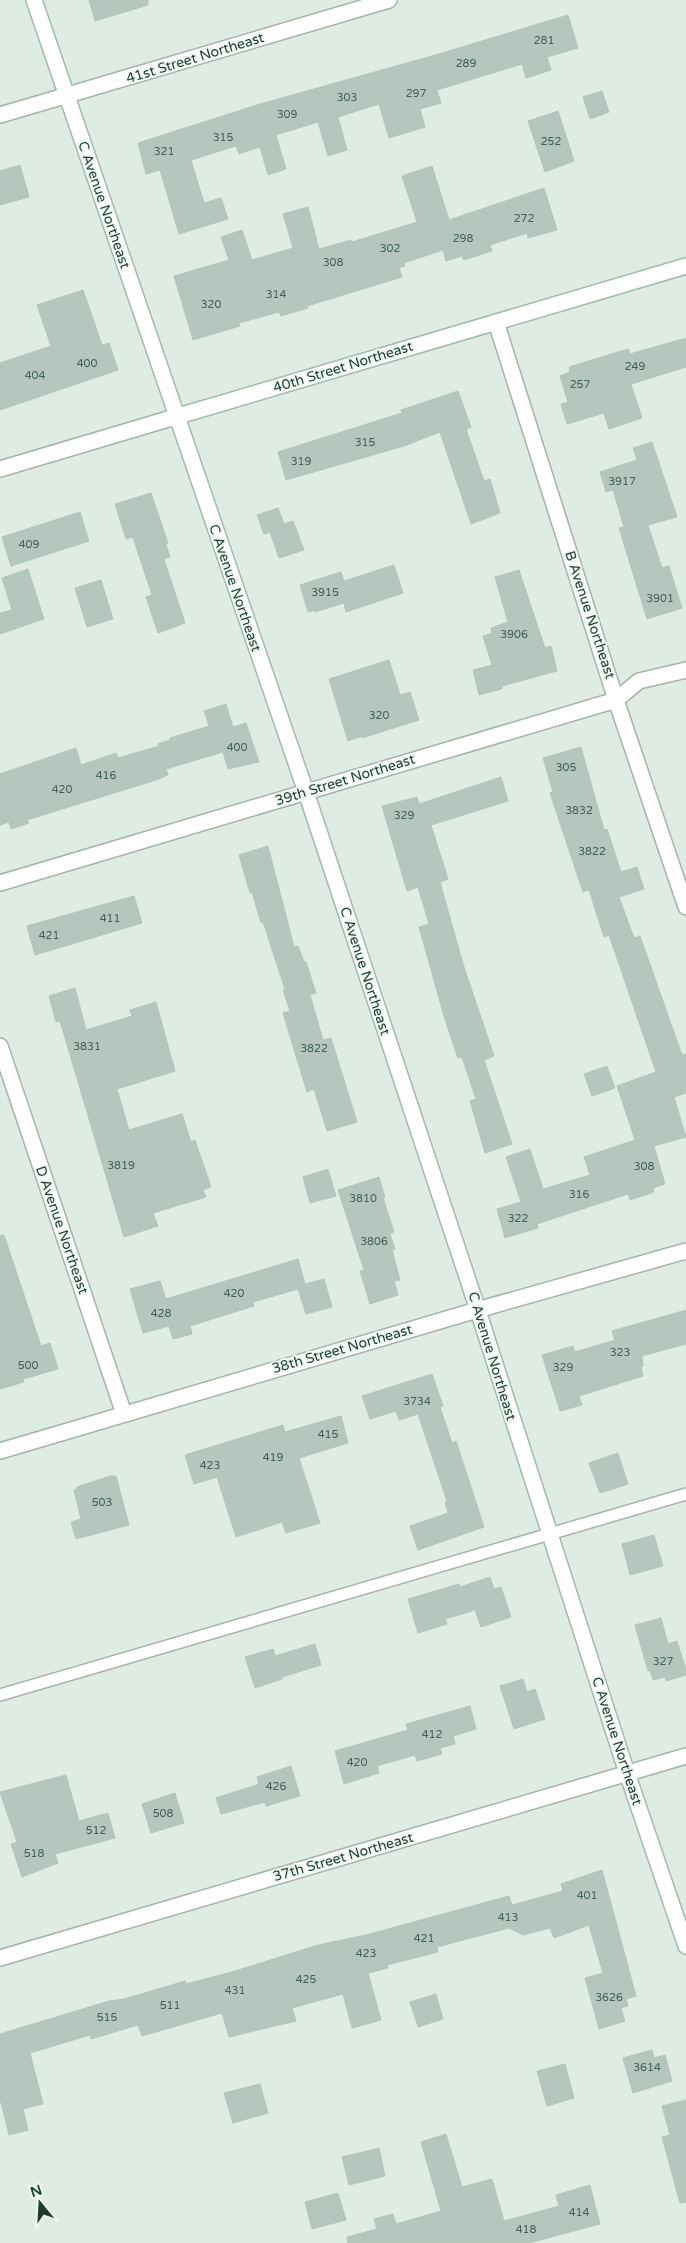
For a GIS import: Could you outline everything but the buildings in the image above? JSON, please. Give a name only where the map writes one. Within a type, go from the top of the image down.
[{"type":"street","name":"C Avenue Northeast","points":[[34,0],[306,792],[478,1310],[548,1534],[686,1946]]},
{"type":"street","name":"41st Street Northeast","points":[[0,116],[389,0]]},
{"type":"street","name":"40th Street Northeast","points":[[0,469],[686,266]]},
{"type":"street","name":"B Avenue Northeast","points":[[496,322],[616,700],[686,907]]},
{"type":"street","name":"39th Street Northeast","points":[[0,883],[616,700],[639,681],[686,670]]},
{"type":"street","name":"D Avenue Northeast","points":[[0,1046],[124,1414]]},
{"type":"street","name":"38th Street Northeast","points":[[0,1451],[478,1310],[686,1251]]},
{"type":"street","name":"37th Street Northeast","points":[[0,1958],[686,1756]]},
{"type":"lane","points":[[0,1695],[686,1494]]}]
